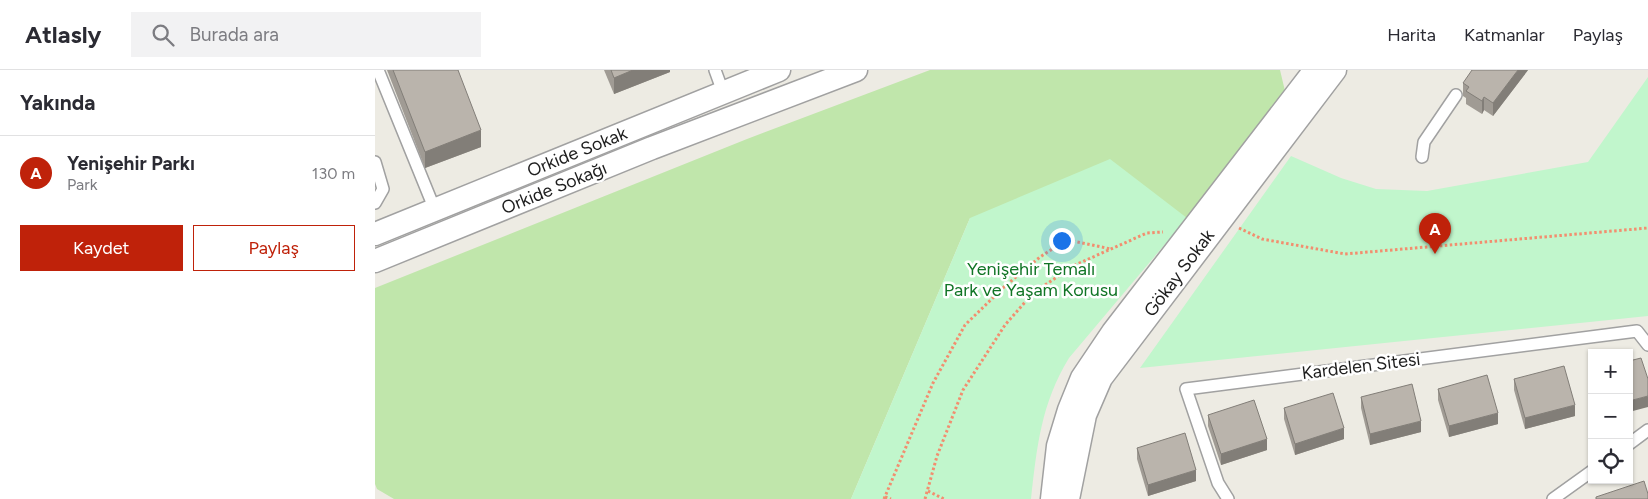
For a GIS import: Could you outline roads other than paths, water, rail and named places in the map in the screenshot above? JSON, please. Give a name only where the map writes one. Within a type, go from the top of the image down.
[{"type":"street","name":"Orkide Sokak","points":[[375,234],[779,70]]},
{"type":"street","name":"Orkide Sokağı","points":[[375,261],[856,70]]},
{"type":"street","name":"Gökay Sokak","points":[[1068,499],[1085,414],[1101,378],[1335,70]]},
{"type":"street","name":"Gökay Sokak","points":[[1052,499],[1058,446],[1069,410],[1082,378],[1113,332],[1305,76]]},
{"type":"street","points":[[723,92],[734,117]]},
{"type":"lane","points":[[378,70],[435,210]]},
{"type":"lane","points":[[715,70],[723,92]]},
{"type":"lane","points":[[1422,157],[1424,142],[1456,95]]},
{"type":"lane","points":[[375,162],[383,190],[375,203]]},
{"type":"lane","name":"Kardelen Sitesi","points":[[1228,499],[1218,482],[1185,389],[1637,331],[1648,345]]},
{"type":"lane","points":[[1633,441],[1648,430]]},
{"type":"lane","points":[[1553,499],[1588,474]]},
{"type":"place","name":"Yenişehir Parkı","points":[[1435,254]]},
{"type":"park label","name":"Yenişehir Temalı Park ve Yaşam Korusu","points":[[1031,279]]}]
